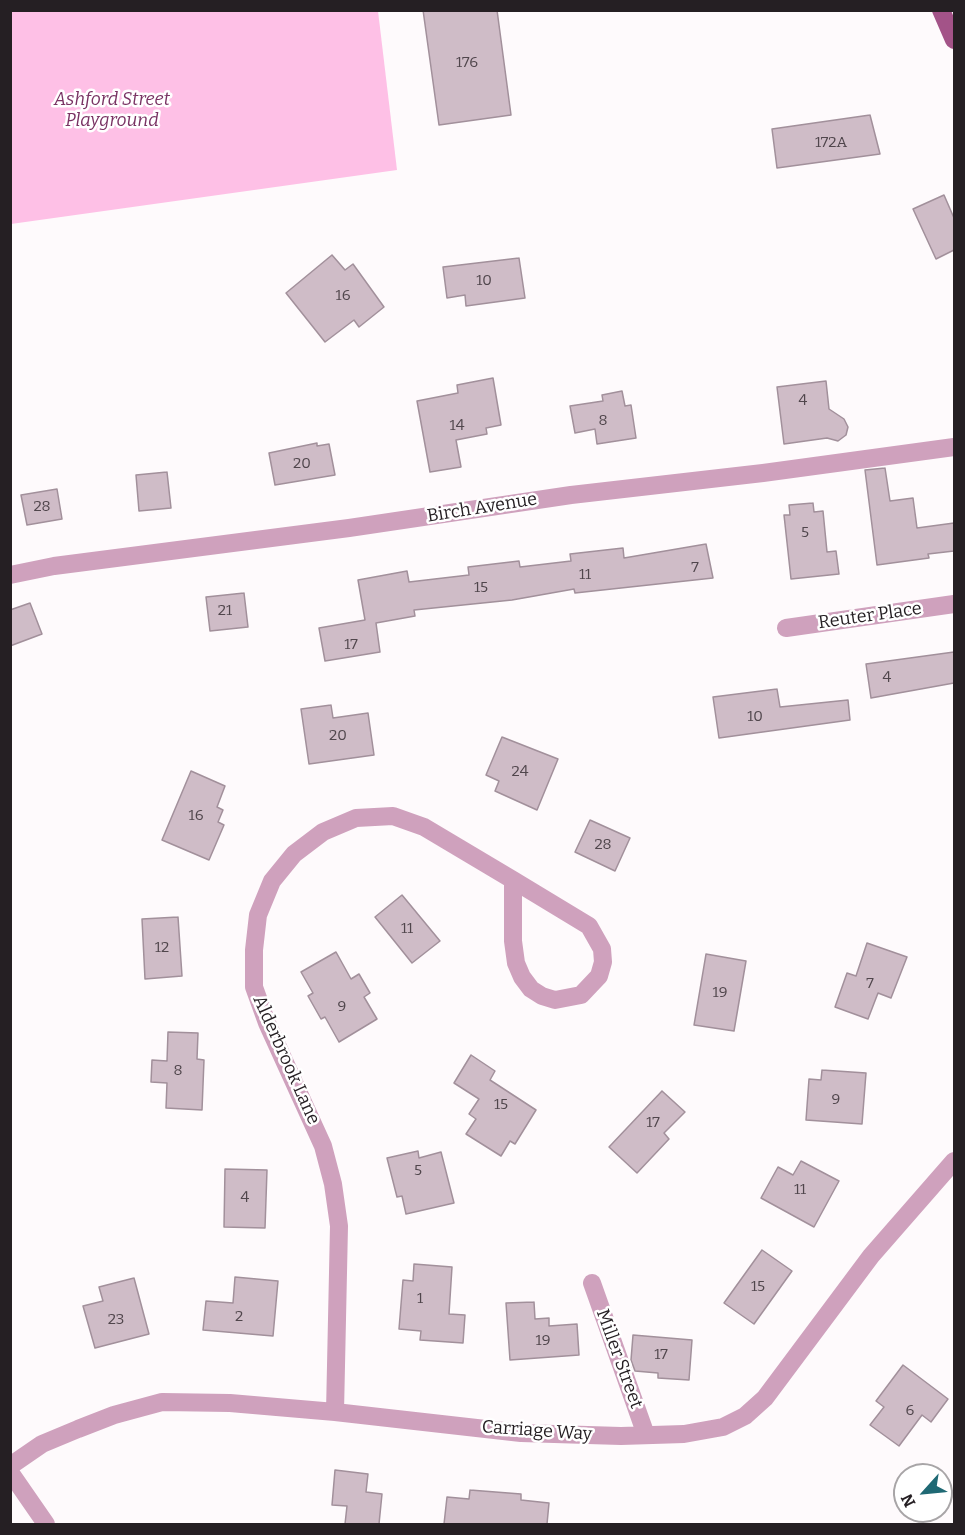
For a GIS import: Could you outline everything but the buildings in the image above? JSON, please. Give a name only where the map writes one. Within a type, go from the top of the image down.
[{"type":"main road","points":[[941,10],[954,40]]},
{"type":"street","name":"Birch Avenue","points":[[10,575],[54,566],[349,528],[571,495],[763,474],[954,447]]},
{"type":"street","name":"Reuter Place","points":[[786,628],[954,604]]},
{"type":"street","name":"Alderbrook Lane","points":[[335,1412],[339,1238],[333,1184],[323,1146],[267,1023],[254,987],[254,950],[258,915],[272,882],[294,854],[323,832],[356,818],[393,816],[424,827],[513,879],[589,926],[598,936],[603,949],[599,976],[581,995],[561,1000],[542,996],[531,989],[522,977],[516,963],[513,941],[513,879]]},
{"type":"street","name":"Carriage Way","points":[[10,1466],[42,1444],[114,1415],[162,1402],[230,1403],[521,1432],[646,1435],[684,1434],[723,1427],[745,1416],[765,1398],[871,1256],[954,1161]]},
{"type":"street","name":"Miller Street","points":[[591,1283],[646,1435]]},
{"type":"street","points":[[10,1472],[46,1524]]},
{"type":"green space","name":"Ashford Street Playground","points":[[10,11],[378,11],[397,170],[11,224]]}]
